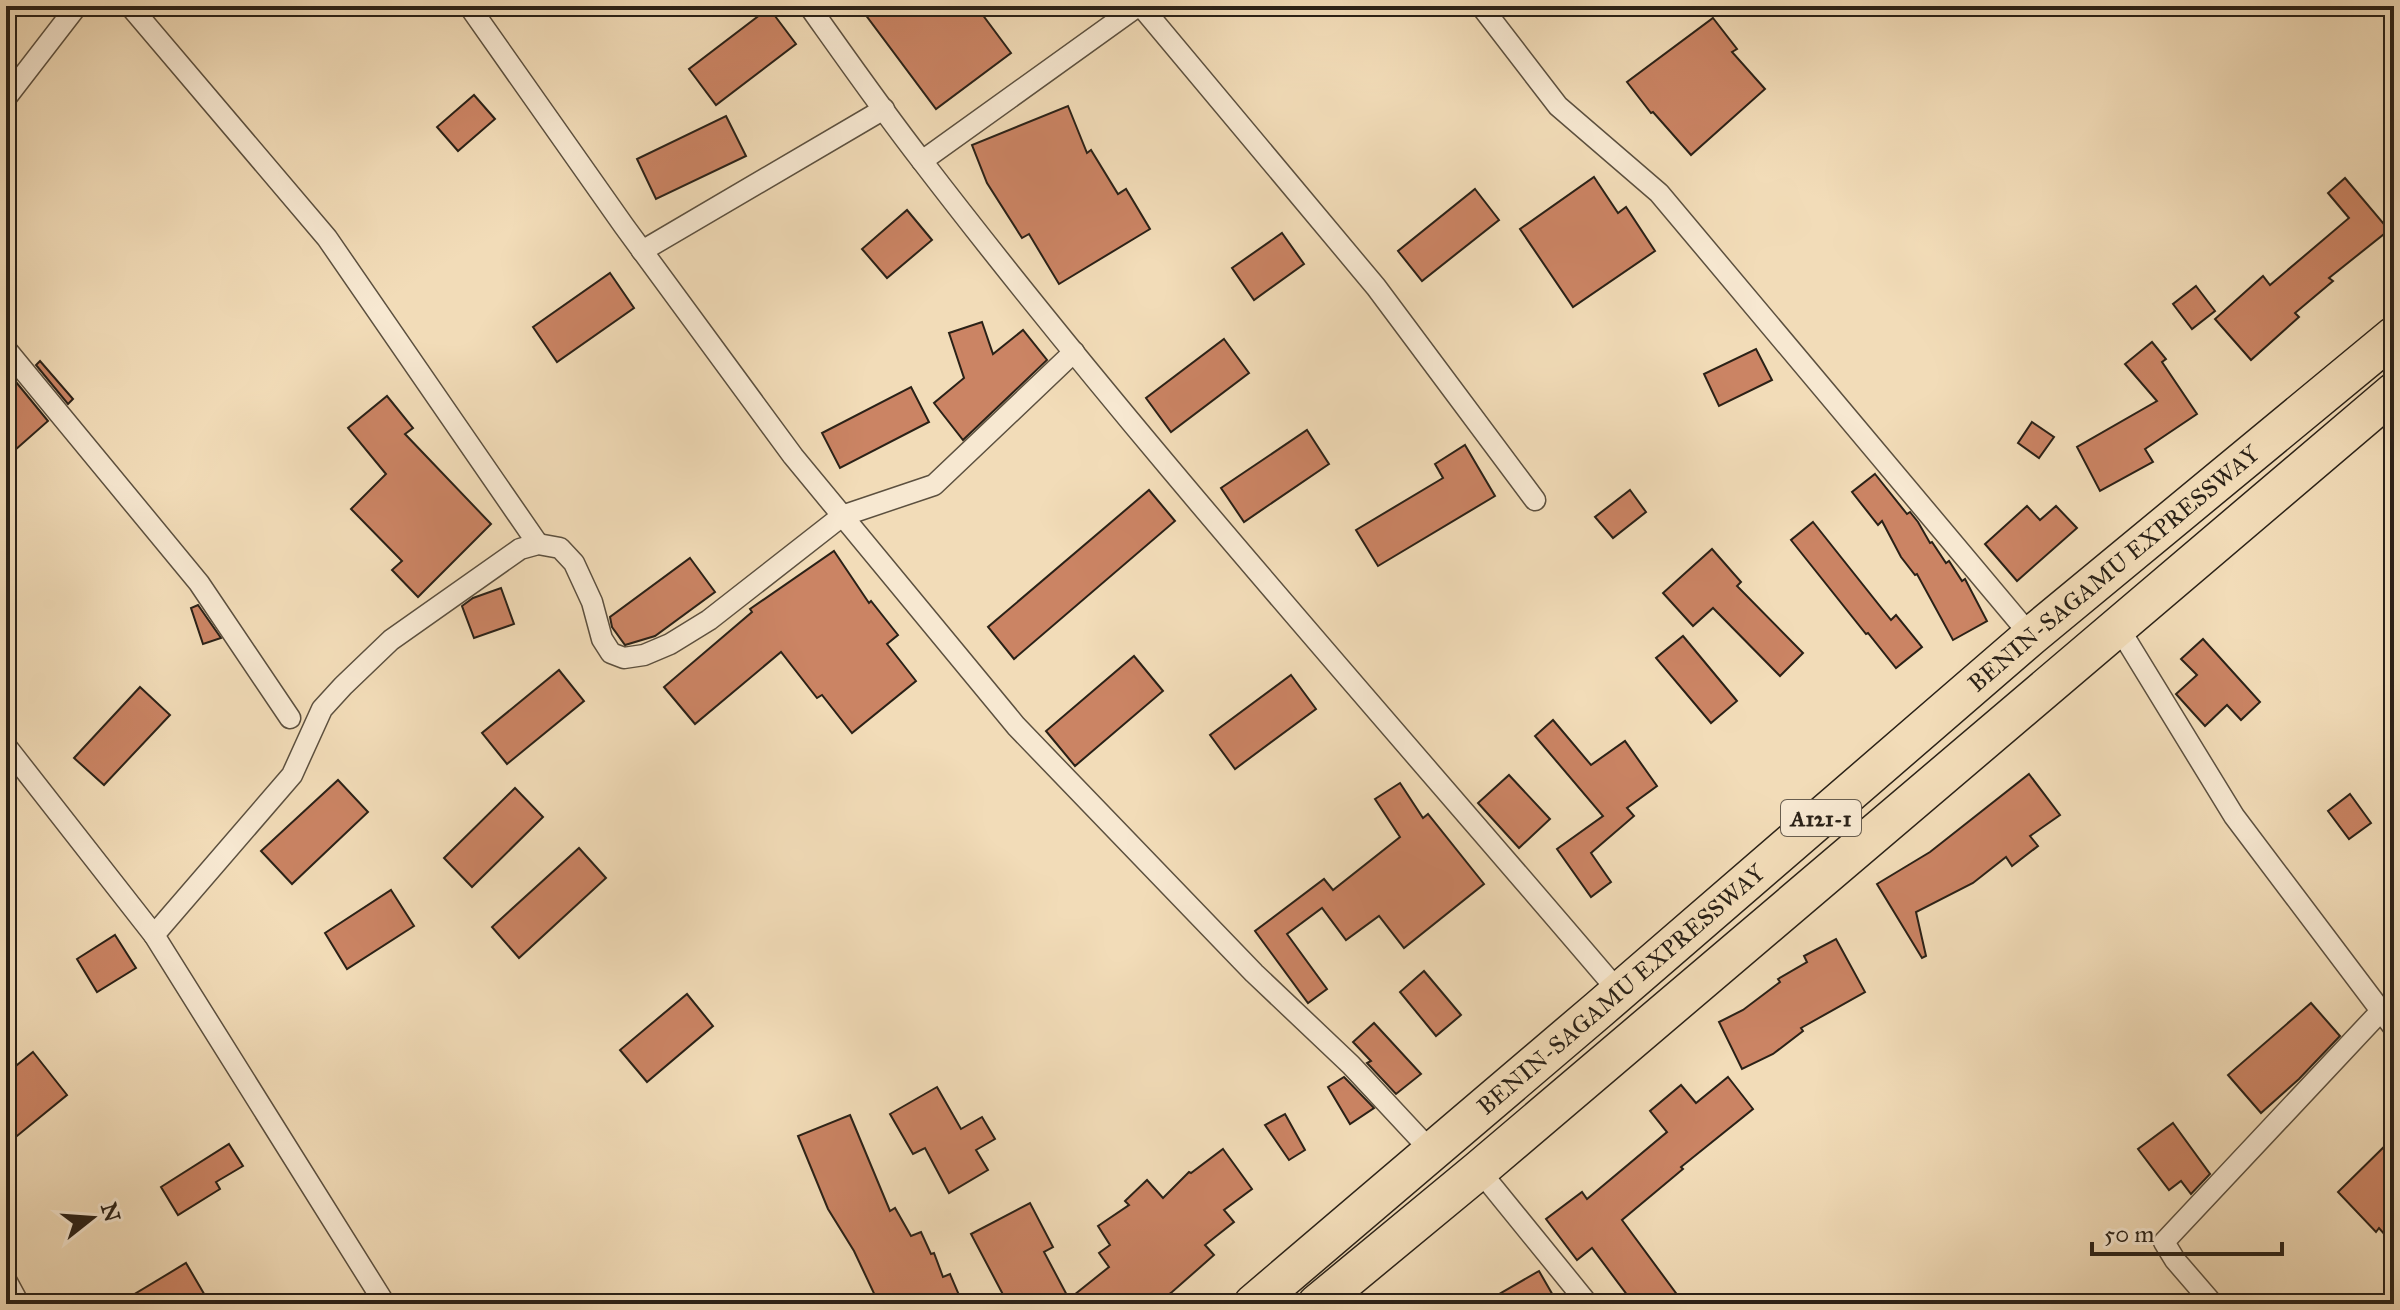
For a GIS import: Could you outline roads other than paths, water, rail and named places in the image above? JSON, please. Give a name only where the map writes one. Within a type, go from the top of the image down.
[{"type":"highway","name":"BENIN-SAGAMU EXPRESSWAY","points":[[1253,1304],[2031,636],[2394,336]]},
{"type":"highway","name":"A121-1","points":[[1317,1304],[1479,1170],[2394,392]]},
{"type":"street","points":[[6,98],[77,6]]},
{"type":"street","points":[[130,6],[327,238],[538,544]]},
{"type":"street","points":[[469,6],[642,251],[793,456],[1016,726],[1254,973],[1351,1065],[1432,1152]]},
{"type":"street","points":[[809,6],[922,161],[1074,352],[1366,699],[1619,992]]},
{"type":"street","points":[[922,161],[1139,6],[1376,287],[1535,500]]},
{"type":"street","points":[[1481,6],[1558,106],[1659,193],[2031,636]]},
{"type":"street","points":[[642,251],[884,109]]},
{"type":"street","points":[[6,349],[199,583],[290,718]]},
{"type":"street","points":[[154,935],[292,775],[322,709],[343,686],[391,640],[520,549],[538,544],[560,548],[574,563],[592,602],[602,639],[611,653],[624,658],[644,655],[670,644],[709,620],[842,516],[934,485],[1074,352]]},
{"type":"street","points":[[2117,625],[2234,816],[2387,1020],[2164,1242],[2175,1260],[2213,1304]]},
{"type":"street","points":[[6,746],[154,935],[385,1304]]},
{"type":"street","points":[[1479,1170],[1588,1304]]},
{"type":"street","points":[[6,1280],[19,1304]]}]
